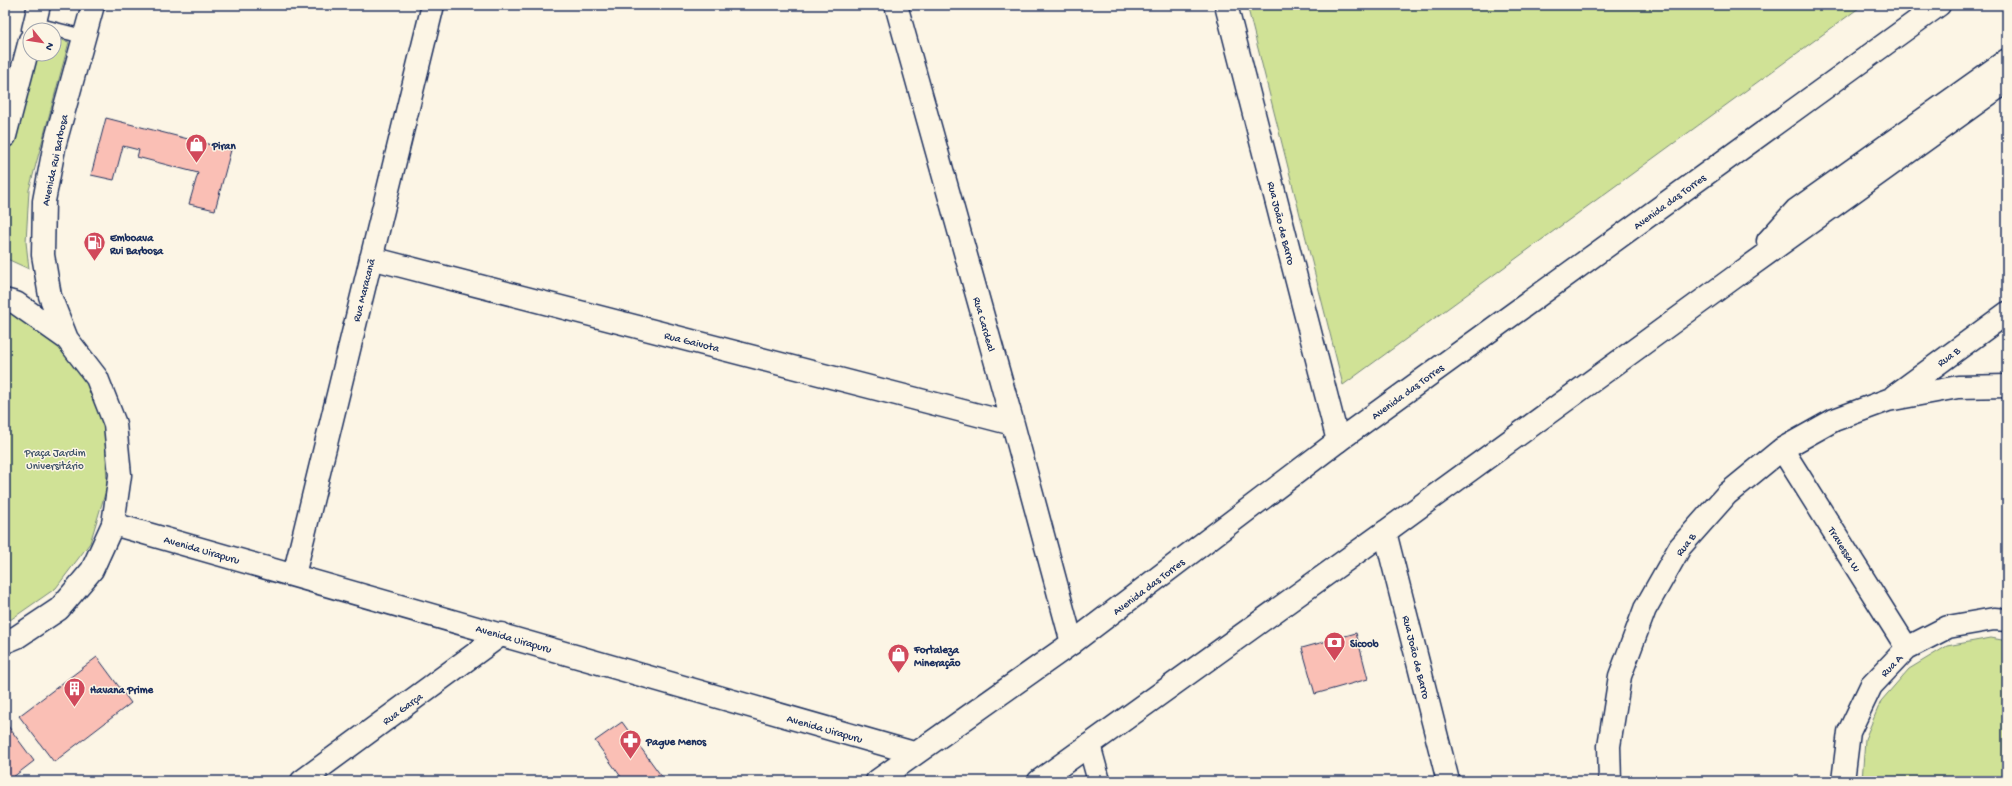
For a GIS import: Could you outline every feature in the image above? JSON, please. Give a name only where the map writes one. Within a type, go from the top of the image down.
[{"type":"street","name":"Avenida Rui Barbosa","points":[[67,339],[50,296],[43,255],[44,201],[55,143],[93,5]]},
{"type":"street","name":"Rua Maracanã","points":[[294,575],[433,5]]},
{"type":"street","name":"Rua Cardeal","points":[[896,5],[1013,424],[1072,643]]},
{"type":"street","name":"Rua João de Barro","points":[[1226,5],[1338,441]]},
{"type":"street","name":"Avenida das Torres","points":[[877,781],[914,753],[1072,643],[1338,441],[1939,5]]},
{"type":"street","points":[[1736,276],[1796,210],[2007,60]]},
{"type":"street","points":[[5,136],[24,62]]},
{"type":"street","points":[[1039,781],[2007,81]]},
{"type":"street","name":"Rua Gaivota","points":[[371,258],[1013,424]]},
{"type":"street","points":[[5,300],[16,303],[67,339],[97,378],[115,424],[120,475],[113,524],[92,570],[59,609],[18,637],[5,642]]},
{"type":"street","name":"Rua B","points":[[1888,400],[2007,313]]},
{"type":"street","name":"Rua B","points":[[1610,781],[1609,746],[1620,676],[1645,609],[1686,541],[1727,494],[1782,449],[1834,420],[1888,400],[1958,387],[2007,386]]},
{"type":"street","name":"Travessa W","points":[[1782,449],[1907,648]]},
{"type":"street","name":"Avenida Uirapuru","points":[[113,524],[914,753]]},
{"type":"street","name":"Rua João de Barro","points":[[1385,532],[1448,781]]},
{"type":"street","name":"Rua A","points":[[1843,781],[1849,732],[1871,686],[1907,648],[1948,627],[1994,618],[2007,620]]},
{"type":"street","name":"Rua Garça","points":[[302,781],[502,634]]},
{"type":"street","points":[[1089,745],[1099,781]]},
{"type":"lane","points":[[62,32],[84,37]]},
{"type":"green space","points":[[1247,5],[1863,5],[1343,385]]},
{"type":"green space","points":[[62,40],[69,42],[29,190],[26,242],[29,269],[5,258],[5,158],[13,138],[35,62],[62,62]]},
{"type":"green space","name":"Praça Jardim Universitário","points":[[5,307],[48,333],[85,377],[105,430],[107,487],[90,543],[56,588],[5,622]]},
{"type":"green space","points":[[1991,638],[2007,641],[2007,781],[1862,781],[1865,739],[1881,701],[1909,669],[1947,646]]},
{"type":"building","name":"Piran","points":[[106,118],[231,150],[215,210],[189,204],[198,173],[137,157],[139,150],[123,146],[114,180],[91,175]]},
{"type":"building","name":"Sicoob","points":[[1356,633],[1368,679],[1315,694],[1302,648]]},
{"type":"building","name":"Havana Prime","points":[[97,657],[131,703],[54,762],[19,716]]},
{"type":"building","points":[[5,722],[34,761],[8,781],[5,781]]},
{"type":"building","name":"Pague Menos","points":[[622,722],[665,781],[624,781],[595,741]]},
{"type":"place","name":"Piran","points":[[197,164]]},
{"type":"place","name":"Emboava Rui Barbosa","points":[[94,262]]},
{"type":"place","name":"Sicoob","points":[[1335,662]]},
{"type":"place","name":"Fortaleza Mineração","points":[[898,674]]},
{"type":"place","name":"Havana Prime","points":[[75,708]]},
{"type":"place","name":"Pague Menos","points":[[630,760]]}]
